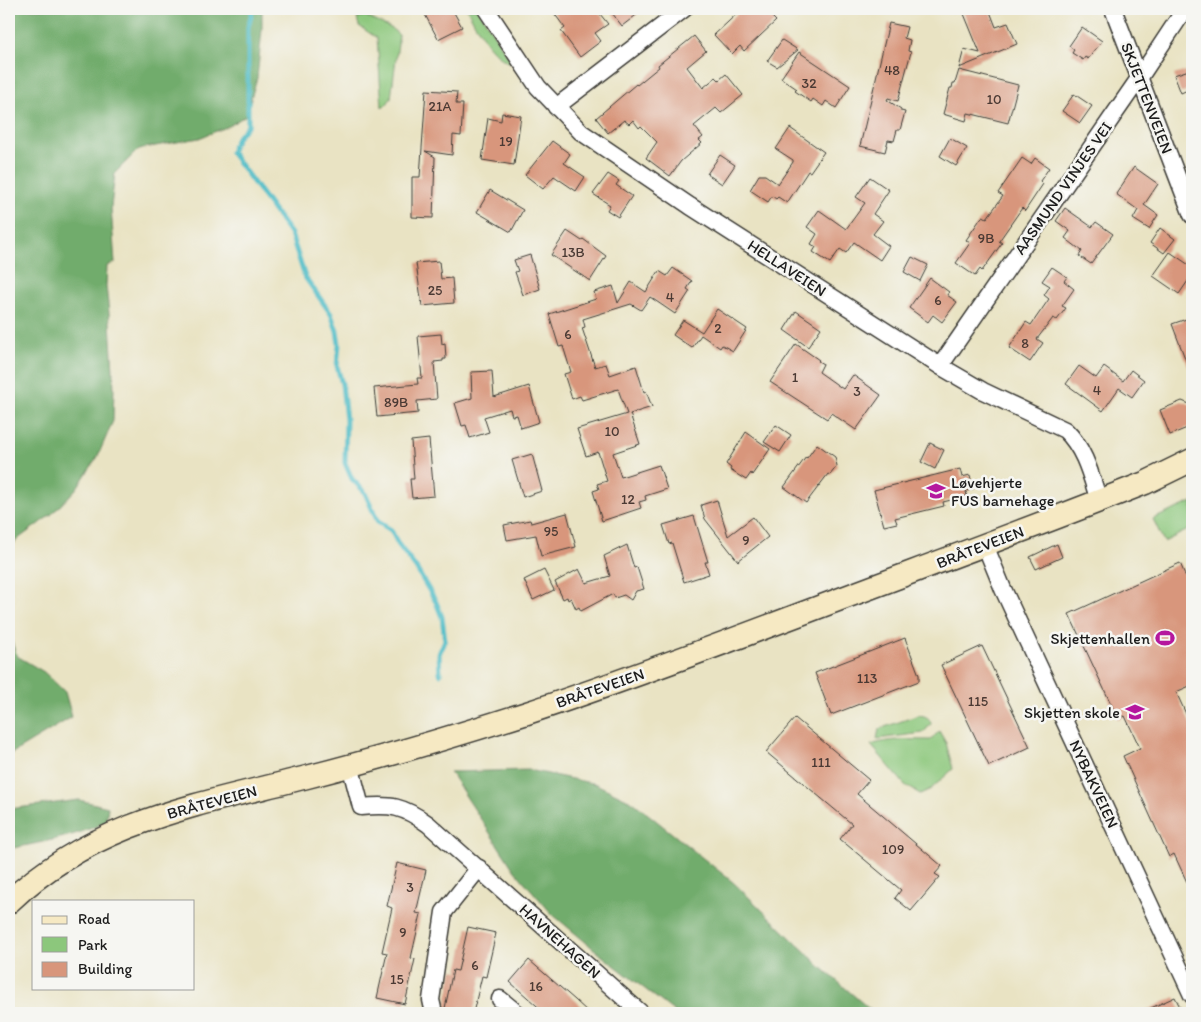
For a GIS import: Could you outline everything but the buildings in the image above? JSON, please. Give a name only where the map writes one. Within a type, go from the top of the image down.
[{"type":"main road","name":"BRÅTEVEIEN","points":[[9,902],[25,887],[62,860],[95,841],[136,824],[187,807],[350,766],[490,725],[597,690],[1100,501],[1145,483],[1192,460]]},
{"type":"street","name":"HELLAVEIEN","points":[[486,9],[538,87],[581,132],[690,206],[940,366],[983,391],[1065,430],[1074,438],[1083,453],[1100,501]]},
{"type":"street","points":[[556,107],[684,9]]},
{"type":"street","name":"SKJETTENVEIEN","points":[[1113,9],[1192,215]]},
{"type":"street","name":"AASMUND VINJES VEI","points":[[940,366],[1140,77],[1184,9]]},
{"type":"street","name":"NYBAKVEIEN","points":[[985,545],[1003,589],[1192,995]]},
{"type":"street","name":"HAVNEHAGEN","points":[[350,766],[361,807],[392,806],[412,812],[480,868],[641,1013]]},
{"type":"street","points":[[434,1013],[431,1000],[444,912],[480,868]]},
{"type":"street","points":[[500,999],[517,1013]]},
{"type":"green space","points":[[9,9],[262,9],[262,30],[257,78],[246,115],[229,126],[199,138],[139,149],[115,173],[111,207],[115,263],[107,266],[106,286],[114,388],[113,421],[97,458],[76,489],[52,514],[18,539],[9,549]]},
{"type":"green space","points":[[467,9],[478,9],[510,60],[509,63],[495,53],[479,32]]},
{"type":"green space","points":[[365,16],[391,28],[399,35],[391,98],[382,107],[377,38],[359,26],[357,18]]},
{"type":"green space","points":[[1192,502],[1192,528],[1164,542],[1153,519]]},
{"type":"green space","points":[[9,634],[17,656],[44,672],[65,692],[72,717],[9,755]]},
{"type":"green space","points":[[919,715],[928,718],[931,724],[923,733],[877,739],[879,729]]},
{"type":"green space","points":[[939,731],[946,743],[953,769],[931,789],[920,794],[905,785],[871,745],[893,740],[931,740]]},
{"type":"green space","points":[[529,770],[596,784],[633,802],[734,883],[821,967],[874,1013],[676,1013],[552,914],[514,870],[450,772]]},
{"type":"green space","points":[[79,800],[108,807],[106,822],[70,835],[9,849],[9,809]]},
{"type":"waterway","points":[[253,9],[248,27],[248,125],[237,138],[231,152],[291,234],[305,277],[331,314],[339,344],[337,366],[342,384],[346,420],[345,463],[352,479],[364,491],[378,522],[391,530],[436,602],[442,617],[445,640],[439,654],[440,674]]},
{"type":"place","name":"Løvehjerte FUS barnehage","points":[[936,491]]},
{"type":"place","name":"Skjettenhallen","points":[[1165,638]]},
{"type":"place","name":"Skjetten skole","points":[[1135,712]]}]
